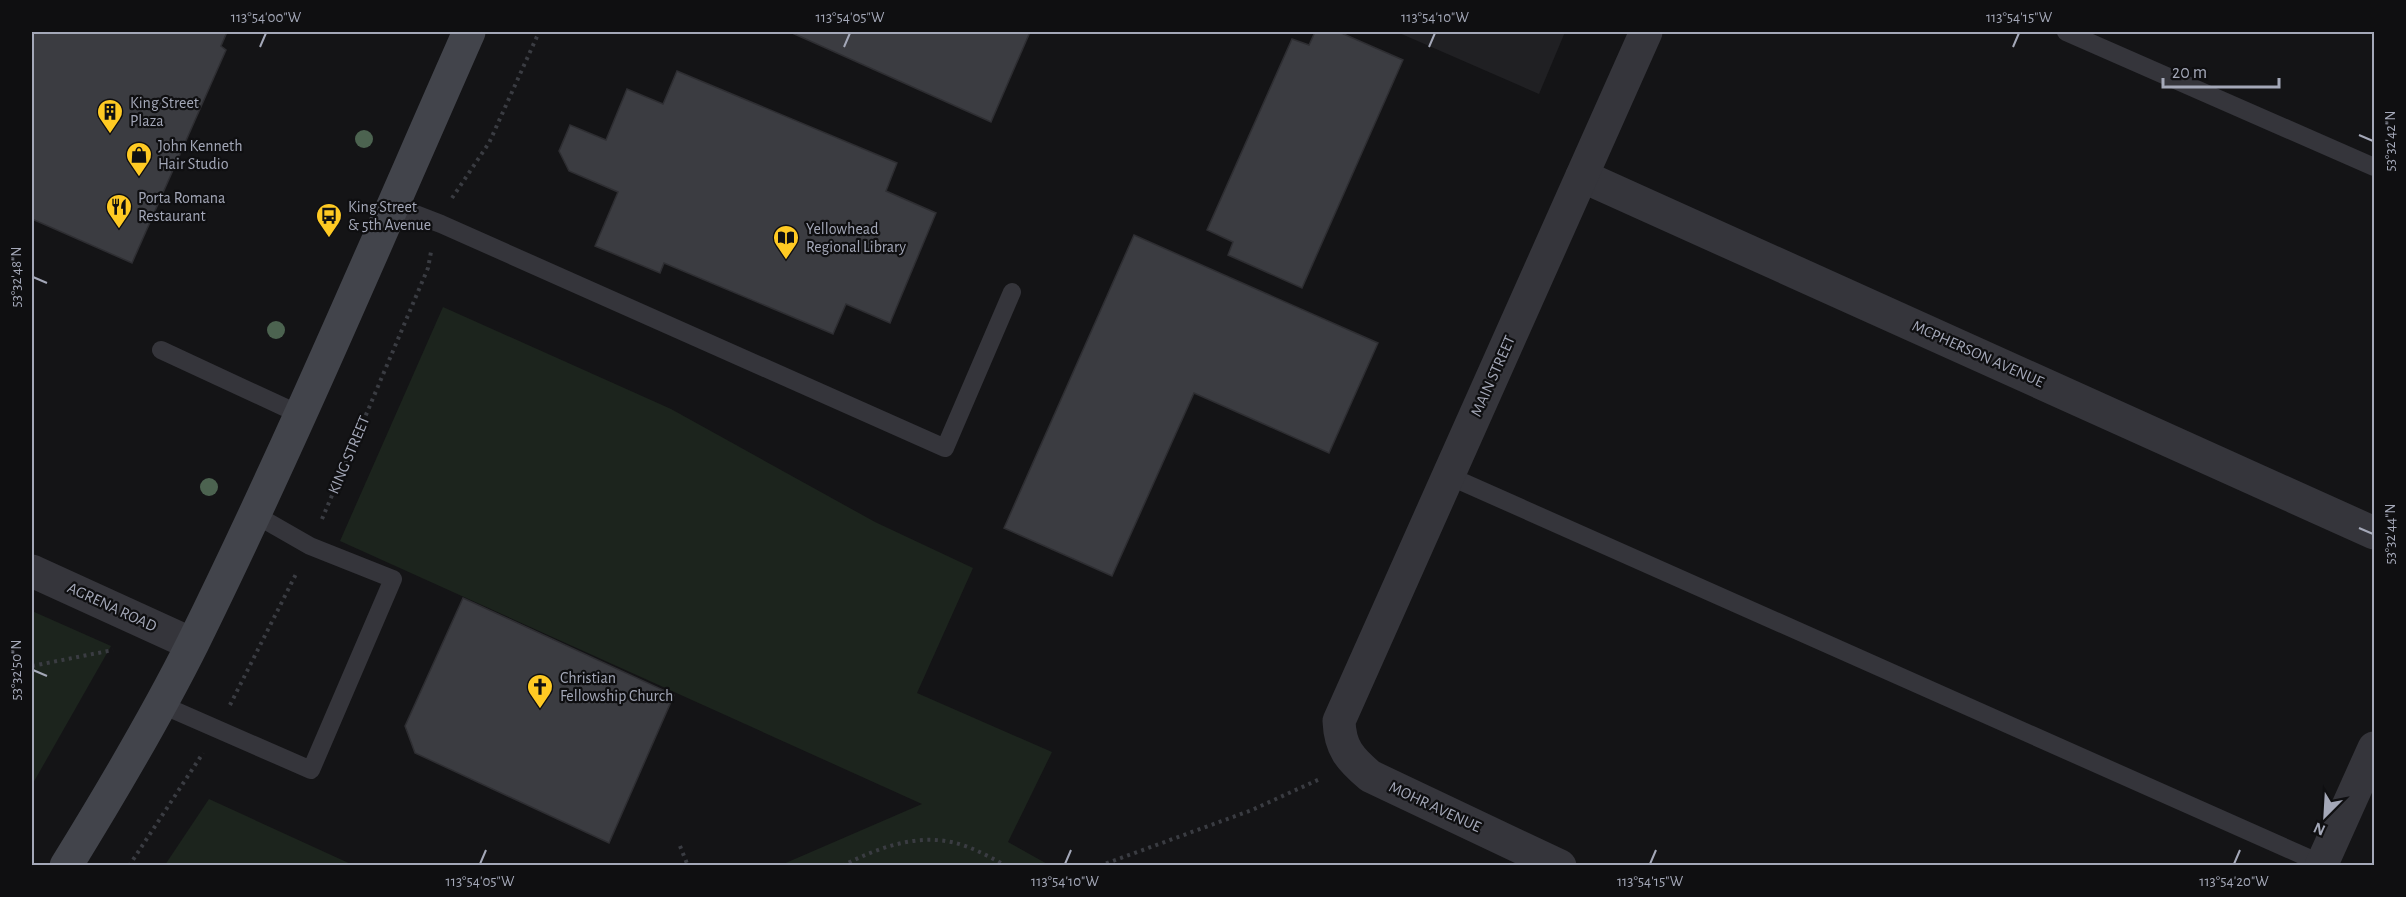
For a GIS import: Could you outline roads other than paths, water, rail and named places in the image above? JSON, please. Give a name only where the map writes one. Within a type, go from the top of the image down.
[{"type":"street","points":[[66,866],[192,644],[254,514],[469,32]]},
{"type":"street","name":"MAIN STREET","points":[[1339,721],[1646,32]]},
{"type":"street","name":"MCPHERSON AVENUE","points":[[1582,176],[2374,533]]},
{"type":"street","name":"AGRENA ROAD","points":[[32,571],[192,644]]},
{"type":"street","name":"MOHR AVENUE","points":[[1339,721],[1340,738],[1355,763],[1370,776],[1560,866]]},
{"type":"street","points":[[2321,865],[2374,748]]},
{"type":"lane","points":[[2066,32],[2374,167]]},
{"type":"lane","points":[[392,205],[441,224],[945,448],[1012,292]]},
{"type":"lane","points":[[161,350],[299,414]]},
{"type":"lane","points":[[1449,476],[2321,865]]},
{"type":"lane","points":[[160,704],[310,770],[393,579],[310,546],[254,514]]},
{"type":"place","name":"King Street Plaza","points":[[110,135]]},
{"type":"place","name":"John Kenneth Hair Studio","points":[[139,178]]},
{"type":"place","name":"Porta Romana Restaurant","points":[[119,230]]},
{"type":"place","name":"King Street & 5th Avenue","points":[[329,239]]},
{"type":"place","name":"Yellowhead Regional Library","points":[[786,261]]},
{"type":"place","name":"Christian Fellowship Church","points":[[540,710]]}]
